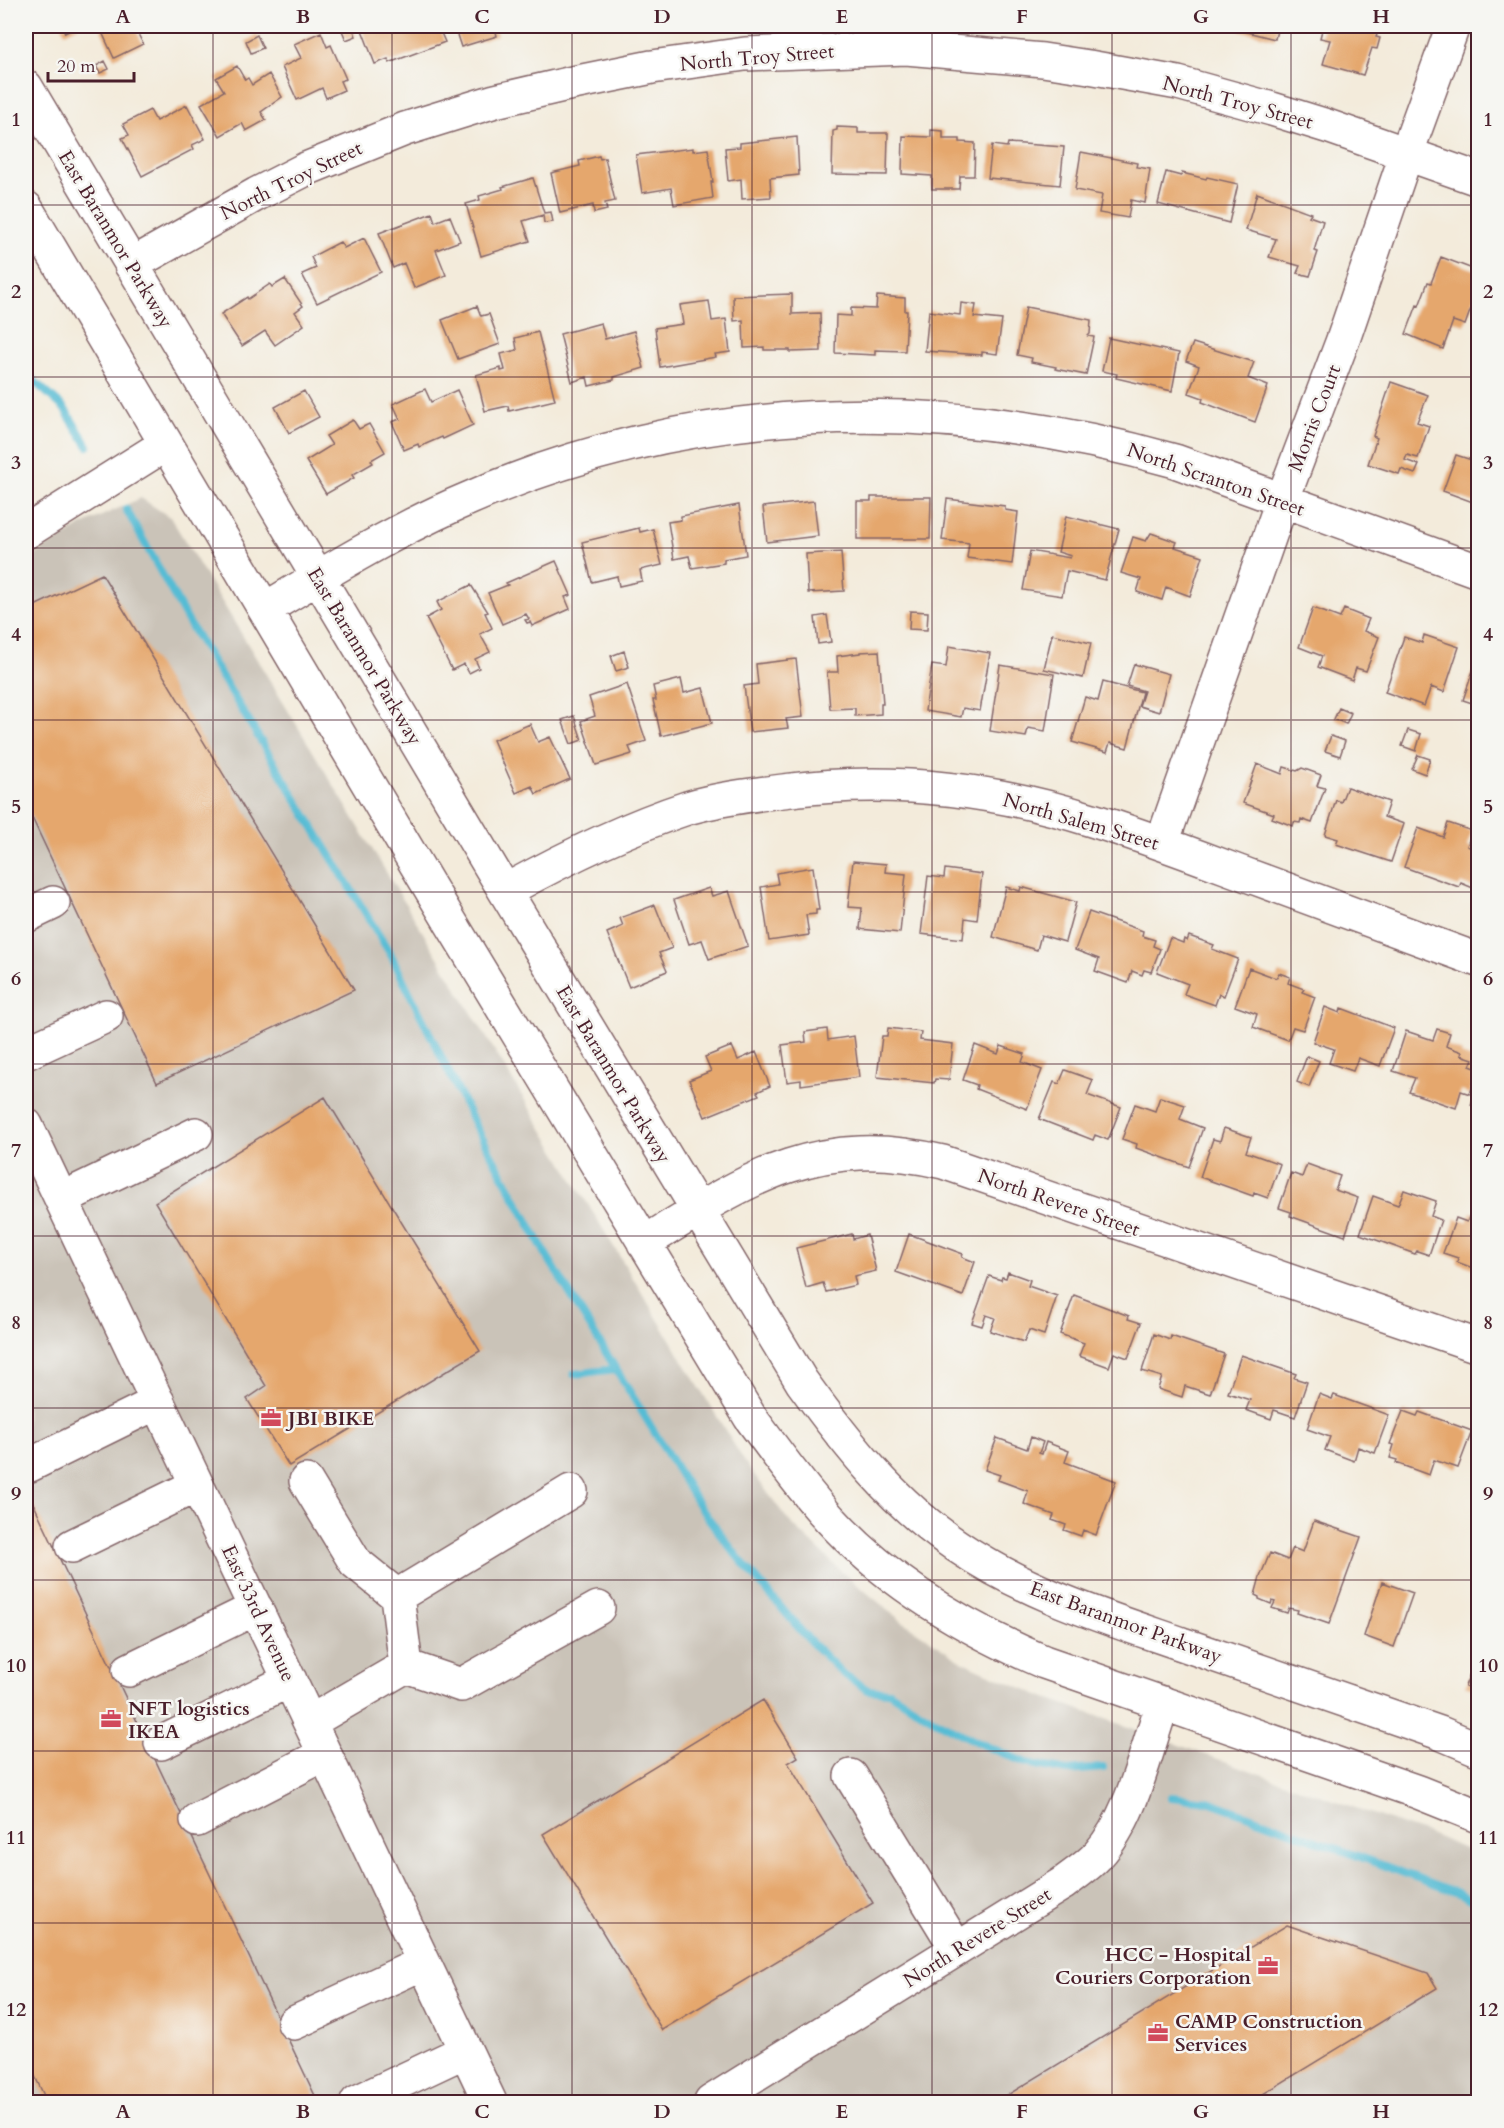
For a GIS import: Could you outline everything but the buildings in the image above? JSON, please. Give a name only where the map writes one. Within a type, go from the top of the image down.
[{"type":"street","name":"Morris Court","points":[[1162,843],[1453,26]]},
{"type":"street","name":"North Troy Street","points":[[131,265],[266,189],[354,148],[405,129],[495,101],[568,84],[652,67],[746,54],[906,48],[1042,60],[1089,67],[1178,84],[1272,109],[1479,179]]},
{"type":"street","name":"East Baranmor Parkway","points":[[26,87],[505,891],[801,1382],[840,1435],[875,1476],[910,1510],[956,1546],[999,1572],[1062,1602],[1440,1733],[1479,1749]]},
{"type":"street","points":[[26,208],[750,1417],[830,1519],[870,1557],[920,1597],[969,1627],[1003,1644],[1044,1662],[1418,1792],[1479,1816]]},
{"type":"street","name":"North Scranton Street","points":[[265,609],[389,537],[455,505],[546,469],[665,435],[783,418],[851,416],[946,419],[1010,425],[1125,447],[1175,461],[1253,488],[1282,501],[1479,571]]},
{"type":"street","points":[[26,532],[166,444]]},
{"type":"street","name":"North Salem Street","points":[[505,891],[558,861],[638,825],[688,808],[735,797],[813,787],[899,784],[950,789],[1092,819],[1479,960]]},
{"type":"street","points":[[26,1053],[106,1016]]},
{"type":"street","name":"East 33rd Avenue","points":[[26,1125],[490,2103]]},
{"type":"street","points":[[61,1199],[196,1134]]},
{"type":"street","name":"North Revere Street","points":[[644,1242],[748,1181],[793,1163],[822,1156],[876,1152],[916,1156],[943,1162],[1479,1346]]},
{"type":"street","points":[[30,1465],[158,1402]]},
{"type":"street","points":[[306,1481],[355,1562],[397,1596],[406,1666]]},
{"type":"street","points":[[72,1546],[197,1485]]},
{"type":"street","points":[[397,1596],[571,1491]]},
{"type":"street","points":[[129,1670],[256,1608]]},
{"type":"street","points":[[310,1722],[406,1666],[461,1685],[598,1608]]},
{"type":"street","points":[[161,1743],[290,1680]]},
{"type":"street","name":"North Revere Street","points":[[711,2103],[1082,1870],[1101,1852],[1124,1813],[1163,1703]]},
{"type":"street","points":[[196,1820],[325,1754]]},
{"type":"street","points":[[851,1776],[957,1949]]},
{"type":"street","points":[[294,2023],[423,1963]]},
{"type":"street","points":[[357,2103],[465,2051]]},
{"type":"shaded area","points":[[141,498],[171,518],[744,1461],[788,1520],[844,1574],[904,1623],[965,1663],[1041,1696],[1437,1837],[1478,1855],[1478,2102],[26,2102],[26,560],[82,525]]},
{"type":"waterway","points":[[26,374],[64,408],[88,446]]},
{"type":"waterway","points":[[126,509],[189,623],[391,955],[474,1123],[547,1256],[700,1507],[737,1556],[809,1640],[842,1673],[868,1690],[889,1692],[931,1718],[979,1743],[1026,1763],[1067,1771],[1103,1768]]},
{"type":"waterway","points":[[574,1374],[616,1369]]},
{"type":"waterway","points":[[1171,1797],[1208,1801],[1458,1893],[1478,1903]]},
{"type":"place","name":"JBI BIKE","points":[[271,1418]]},
{"type":"place","name":"NFT logistics IKEA","points":[[111,1719]]},
{"type":"place","name":"HCC - Hospital Couriers Corporation","points":[[1268,1966]]},
{"type":"place","name":"CAMP Construction Services","points":[[1158,2033]]}]
